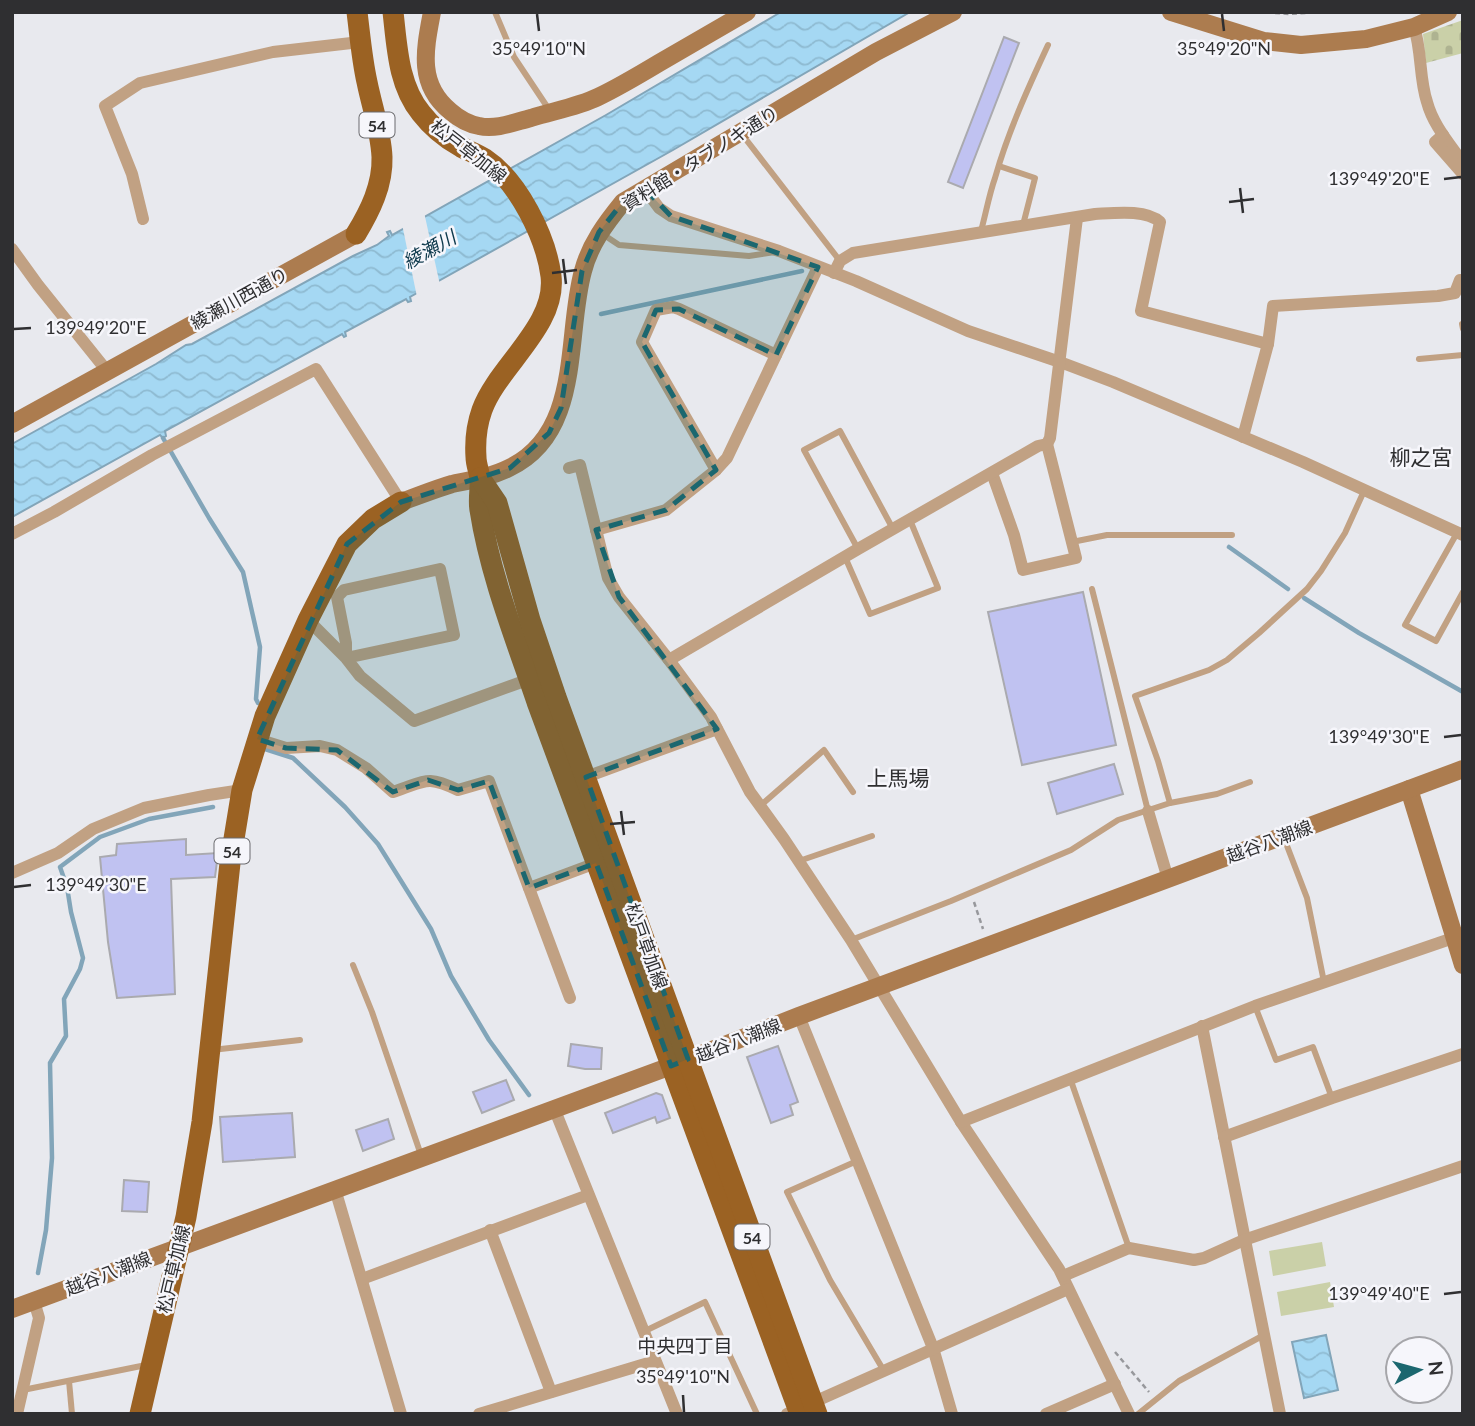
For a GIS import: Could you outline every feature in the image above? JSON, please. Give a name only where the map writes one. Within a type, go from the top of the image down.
[{"type":"main road","name":"54","points":[[356,234],[372,206],[382,158],[366,80],[357,12]]},
{"type":"main road","name":"松戸草加線","points":[[393,12],[399,63],[408,91],[420,112],[458,145],[486,160],[512,184],[536,229],[547,259],[551,278],[550,299],[526,344],[489,394],[481,413],[476,459],[480,478],[479,507],[490,557],[530,679],[596,863],[679,1063]]},
{"type":"main road","name":"松戸草加線","points":[[480,478],[496,503],[530,620],[586,777],[679,1063],[803,1411]]},
{"type":"main road","name":"松戸草加線","points":[[140,1414],[188,1205],[202,1122],[230,863],[243,790],[257,739],[308,620],[347,544],[373,520],[401,502]]},
{"type":"street","points":[[432,12],[425,54],[428,79],[435,94],[444,106],[467,123],[490,127],[584,103],[746,12]]},
{"type":"street","name":"資料館・タブノキ通り","points":[[401,502],[510,468],[531,453],[549,433],[561,408],[568,374],[582,271],[599,232],[623,202],[876,52],[953,12]]},
{"type":"street","points":[[1171,12],[1265,41],[1301,44],[1366,39],[1414,27],[1448,12]]},
{"type":"street","points":[[1414,27],[1426,99],[1443,135],[1436,142],[1462,168]]},
{"type":"street","points":[[144,219],[132,174],[105,106],[139,83],[274,52],[360,42]]},
{"type":"street","points":[[645,189],[659,208],[671,216],[779,251],[818,267],[837,267],[856,281],[968,331],[1060,362],[1243,437],[1460,534]]},
{"type":"street","points":[[837,267],[853,253],[981,231],[1104,214],[1153,215],[1160,222],[1141,311],[1268,344]]},
{"type":"street","points":[[992,472],[1023,570],[1076,558],[1047,444],[1050,438],[1077,218]]},
{"type":"street","name":"綾瀬川西通り","points":[[12,424],[356,234]]},
{"type":"street","points":[[12,249],[107,372]]},
{"type":"street","points":[[596,530],[666,510],[727,458],[818,267]]},
{"type":"street","points":[[1243,437],[1268,344],[1273,306],[1438,296],[1455,293],[1460,280],[1463,280]]},
{"type":"street","points":[[716,470],[642,342],[656,310],[673,307],[679,309],[776,355]]},
{"type":"street","points":[[12,534],[152,455],[316,369],[401,502]]},
{"type":"street","points":[[669,660],[992,472],[1038,446],[1047,444]]},
{"type":"street","points":[[569,468],[580,465],[608,578],[619,597],[711,717],[750,792],[851,940],[961,1122],[1065,1282],[1129,1414]]},
{"type":"street","points":[[440,569],[454,635],[346,658],[346,643],[337,597],[344,590],[440,569]]},
{"type":"street","points":[[308,620],[360,676],[414,721],[530,679]]},
{"type":"street","points":[[586,777],[717,729]]},
{"type":"street","points":[[257,739],[286,748],[320,746],[337,750],[366,768],[393,792],[428,779],[440,781],[458,790],[489,781],[570,998]]},
{"type":"street","name":"越谷八潮線","points":[[12,1309],[1463,769]]},
{"type":"street","points":[[1409,789],[1459,936],[1463,965]]},
{"type":"street","points":[[12,873],[58,853],[93,829],[144,808],[209,794],[243,790]]},
{"type":"street","points":[[1148,811],[1168,879]]},
{"type":"street","points":[[529,888],[596,863]]},
{"type":"street","points":[[961,1122],[1255,1006],[1459,936]]},
{"type":"street","points":[[799,1016],[933,1348],[952,1414]]},
{"type":"street","points":[[1202,1026],[1280,1414]]},
{"type":"street","points":[[1224,1137],[1463,1054]]},
{"type":"street","points":[[554,1108],[677,1414]]},
{"type":"street","points":[[803,1411],[1129,1248],[1195,1260],[1204,1258],[1244,1240],[1463,1166]]},
{"type":"street","points":[[335,1189],[401,1414]]},
{"type":"street","points":[[362,1279],[588,1195]]},
{"type":"street","points":[[491,1230],[551,1392]]},
{"type":"street","points":[[17,1414],[39,1318],[34,1301]]},
{"type":"street","points":[[479,1414],[521,1408],[551,1392],[655,1361]]},
{"type":"street","points":[[1047,1414],[1115,1384]]},
{"type":"lane","points":[[495,12],[514,57],[551,112]]},
{"type":"lane","points":[[981,231],[999,166],[1024,96],[1048,45]]},
{"type":"lane","points":[[740,132],[837,267]]},
{"type":"lane","points":[[999,166],[1035,178],[1023,225]]},
{"type":"lane","points":[[599,232],[619,245],[748,256],[779,251]]},
{"type":"lane","points":[[1419,359],[1463,355]]},
{"type":"lane","points":[[858,549],[804,450],[840,431],[893,529]]},
{"type":"lane","points":[[1170,803],[1135,696],[1209,670],[1227,660],[1259,633],[1307,589],[1321,571],[1345,533],[1364,491]]},
{"type":"lane","points":[[845,557],[870,614],[938,587],[911,520]]},
{"type":"lane","points":[[1460,534],[1405,625],[1436,641],[1463,592]]},
{"type":"lane","points":[[1072,542],[1107,535],[1232,535]]},
{"type":"lane","points":[[1092,589],[1148,811]]},
{"type":"lane","points":[[760,806],[824,750],[853,792]]},
{"type":"lane","points":[[851,940],[1071,850],[1118,820],[1170,803],[1217,794],[1250,782]]},
{"type":"lane","points":[[799,861],[872,836]]},
{"type":"lane","points":[[1283,836],[1307,898],[1324,982]]},
{"type":"lane","points":[[354,965],[421,1157]]},
{"type":"lane","points":[[1255,1006],[1276,1060],[1313,1047],[1332,1098]]},
{"type":"lane","points":[[210,1050],[300,1040]]},
{"type":"lane","points":[[1070,1078],[1129,1248]]},
{"type":"lane","points":[[858,1161],[788,1192],[830,1280],[884,1371]]},
{"type":"lane","points":[[644,1332],[705,1302],[757,1414]]},
{"type":"lane","points":[[1138,1414],[1179,1381],[1264,1335]]},
{"type":"lane","points":[[23,1390],[151,1364]]},
{"type":"lane","points":[[68,1381],[72,1414]]},
{"type":"path","points":[[1258,12],[1319,12]]},
{"type":"path","points":[[970,893],[982,926]]},
{"type":"path","points":[[1109,1345],[1155,1399]]},
{"type":"highlighted area","points":[[645,189],[671,216],[818,267],[776,355],[679,309],[656,310],[642,342],[716,470],[666,510],[596,530],[619,597],[717,729],[586,777],[688,1059],[671,1066],[596,863],[529,888],[489,781],[458,790],[428,780],[393,792],[337,750],[286,748],[257,739],[347,544],[401,502],[510,468],[549,433],[561,408],[582,271],[599,232],[623,202]]},
{"type":"green space","points":[[1463,20],[1463,53],[1426,63],[1423,34]]},
{"type":"green space","points":[[1322,1242],[1326,1266],[1273,1276],[1269,1251]]},
{"type":"green space","points":[[1330,1282],[1334,1307],[1281,1316],[1277,1292]]},
{"type":"water","name":"綾瀬川","points":[[781,12],[910,12],[673,150],[410,297],[411,301],[406,299],[345,332],[346,336],[342,334],[165,431],[166,436],[163,438],[160,435],[12,517],[12,444],[186,345],[377,245],[389,236],[387,232],[390,231],[392,235],[606,115]]},
{"type":"water","points":[[1326,1335],[1338,1390],[1304,1398],[1292,1342]]},
{"type":"pier","points":[[424,212],[440,285],[417,297],[402,224]]},
{"type":"building","points":[[1004,37],[1019,43],[963,188],[948,182]]},
{"type":"building","points":[[1083,592],[1116,745],[1022,765],[988,612]]},
{"type":"building","points":[[1114,764],[1123,794],[1057,814],[1048,783]]},
{"type":"building","points":[[186,839],[186,855],[218,853],[215,877],[171,879],[175,994],[117,998],[108,942],[100,857],[116,855],[117,844]]},
{"type":"building","points":[[571,1044],[602,1048],[601,1069],[568,1066]]},
{"type":"building","points":[[778,1046],[798,1102],[790,1105],[793,1115],[771,1123],[747,1057]]},
{"type":"building","points":[[506,1080],[514,1100],[482,1113],[473,1092]]},
{"type":"building","points":[[656,1093],[662,1095],[670,1118],[657,1123],[655,1117],[613,1133],[605,1113]]},
{"type":"building","points":[[292,1113],[295,1157],[223,1162],[220,1117]]},
{"type":"building","points":[[388,1119],[394,1139],[363,1151],[356,1130]]},
{"type":"building","points":[[124,1180],[149,1182],[147,1212],[122,1211]]},
{"type":"waterway","points":[[601,314],[802,271]]},
{"type":"waterway","points":[[163,438],[243,572],[260,647],[256,699],[258,703]]},
{"type":"waterway","points":[[1229,547],[1288,589]]},
{"type":"waterway","points":[[1304,598],[1359,633],[1463,692]]},
{"type":"waterway","points":[[265,749],[293,758],[345,807],[378,844],[431,929],[451,976],[489,1040],[529,1095]]},
{"type":"waterway","points":[[38,1273],[46,1230],[52,1158],[50,1063],[66,1036],[64,999],[83,958],[60,867],[100,837],[149,819],[213,807]]},
{"type":"district","name":"柳之宮","points":[[1421,456]]},
{"type":"district","name":"上馬場","points":[[898,777]]},
{"type":"district","name":"中央四丁目","points":[[685,1345]]}]
